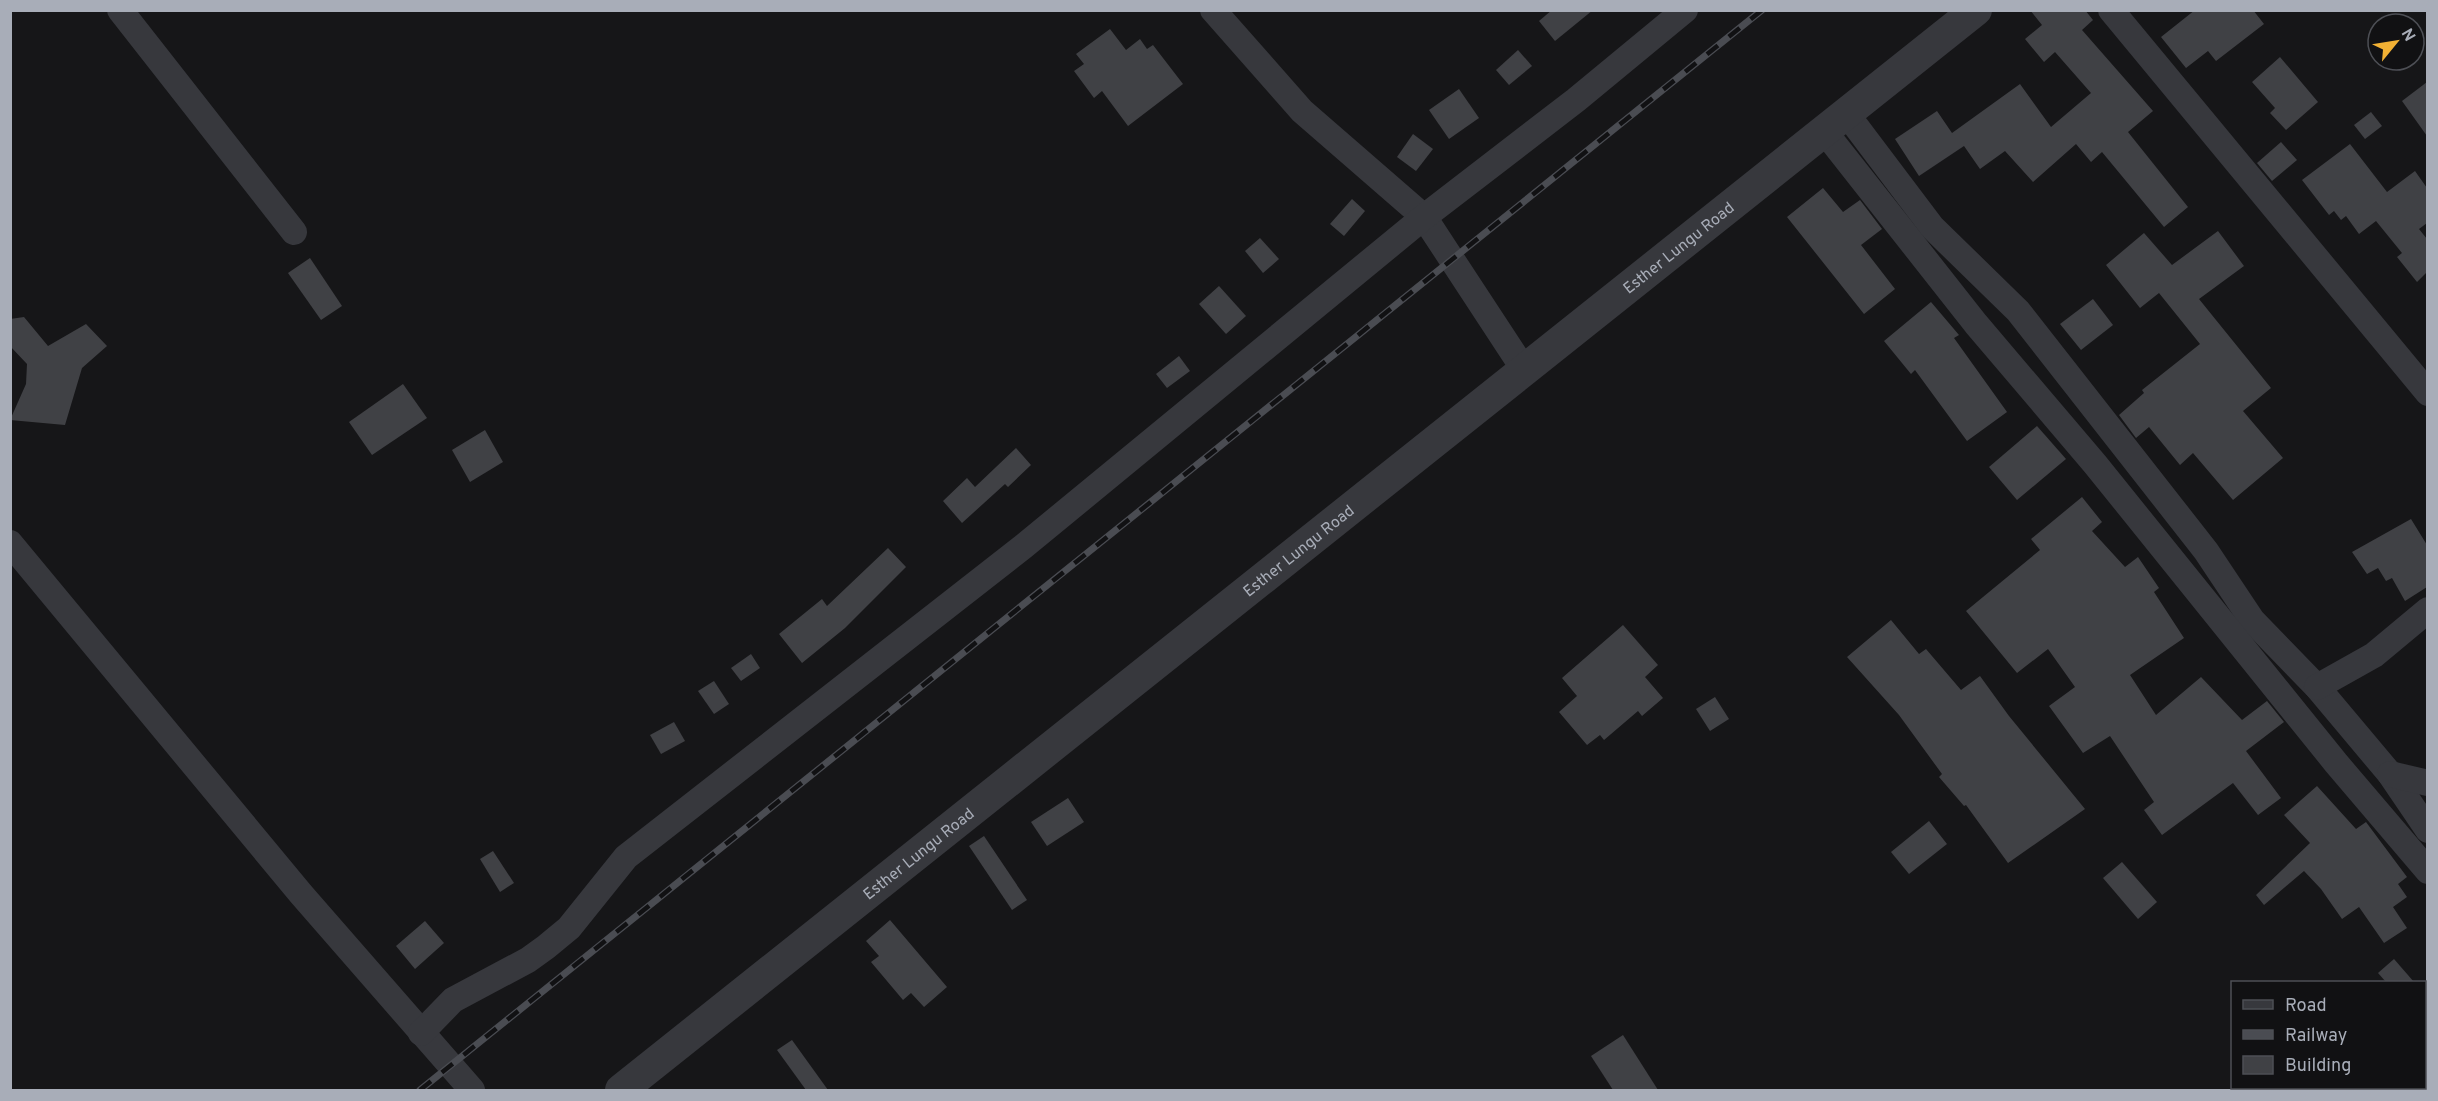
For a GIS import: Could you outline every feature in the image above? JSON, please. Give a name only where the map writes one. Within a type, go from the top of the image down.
[{"type":"street","points":[[120,10],[294,232]]},
{"type":"street","points":[[1213,10],[1302,111],[1425,217],[1525,370]]},
{"type":"street","points":[[422,1033],[453,1000],[528,960],[570,928],[626,857],[1024,546],[1425,217],[1576,100],[1685,10]]},
{"type":"street","name":"Esther Lungu Road","points":[[621,1090],[1976,10]]},
{"type":"street","points":[[2111,10],[2427,393]]},
{"type":"street","points":[[1835,122],[1932,227],[2018,311],[2206,551],[2252,620],[2317,687],[2390,774],[2427,830]]},
{"type":"street","points":[[1835,122],[1976,324],[2095,464],[2321,745],[2427,871]]},
{"type":"street","points":[[10,543],[301,894],[472,1090]]},
{"type":"street","points":[[2317,687],[2374,655],[2427,610]]},
{"type":"street","points":[[2390,774],[2427,783]]},
{"type":"building","points":[[1552,10],[1593,10],[1555,41],[1539,21]]},
{"type":"building","points":[[2030,10],[2085,10],[2093,20],[2082,30],[2153,111],[2128,132],[2188,207],[2164,227],[2102,152],[2091,162],[2076,144],[2033,182],[2005,151],[1980,169],[1964,146],[1919,176],[1895,139],[1937,111],[1952,133],[2020,84],[2051,127],[2091,93],[2055,52],[2044,62],[2025,39],[2042,25]]},
{"type":"building","points":[[2195,10],[2253,10],[2264,24],[2216,61],[2208,51],[2186,68],[2161,37]]},
{"type":"building","points":[[1110,29],[1126,50],[1140,39],[1147,49],[1153,45],[1183,84],[1128,126],[1102,91],[1094,98],[1074,71],[1084,64],[1076,54]]},
{"type":"building","points":[[1518,50],[1532,66],[1509,85],[1496,70]]},
{"type":"building","points":[[2280,57],[2318,102],[2286,130],[2270,113],[2275,108],[2252,82]]},
{"type":"building","points":[[2427,82],[2427,136],[2402,101]]},
{"type":"building","points":[[1459,89],[1479,118],[1449,139],[1429,110]]},
{"type":"building","points":[[2371,112],[2382,126],[2365,139],[2354,125]]},
{"type":"building","points":[[1413,134],[1433,149],[1416,171],[1397,157]]},
{"type":"building","points":[[2281,142],[2297,160],[2272,181],[2257,163]]},
{"type":"building","points":[[2350,144],[2387,192],[2415,171],[2427,188],[2427,223],[2419,229],[2427,239],[2427,272],[2417,282],[2397,257],[2402,253],[2376,221],[2359,234],[2346,216],[2341,220],[2334,211],[2329,215],[2302,180]]},
{"type":"building","points":[[1823,188],[1843,212],[1860,200],[1882,229],[1861,245],[1895,289],[1864,314],[1787,217]]},
{"type":"building","points":[[1352,199],[1365,211],[1344,236],[1330,224]]},
{"type":"building","points":[[2218,231],[2244,266],[2199,299],[2271,388],[2243,411],[2283,458],[2233,500],[2193,453],[2180,465],[2149,427],[2136,438],[2119,415],[2144,393],[2142,390],[2200,344],[2159,293],[2140,308],[2106,265],[2144,233],[2172,265]]},
{"type":"building","points":[[1260,238],[1279,259],[1263,273],[1245,251]]},
{"type":"building","points":[[310,258],[342,306],[321,320],[288,273]]},
{"type":"building","points":[[1219,286],[1246,316],[1226,334],[1199,304]]},
{"type":"building","points":[[2093,299],[2113,325],[2081,350],[2060,324]]},
{"type":"building","points":[[1931,302],[1959,335],[1954,338],[2007,412],[1967,441],[1915,370],[1911,374],[1884,341]]},
{"type":"building","points":[[24,317],[48,346],[86,324],[107,346],[82,368],[65,425],[10,420],[26,384],[27,364],[10,346],[10,319]]},
{"type":"building","points":[[1179,356],[1190,371],[1167,388],[1156,374]]},
{"type":"building","points":[[403,384],[427,418],[372,455],[349,422]]},
{"type":"building","points":[[2037,426],[2066,459],[2017,500],[1989,467]]},
{"type":"building","points":[[485,430],[503,462],[470,482],[452,450]]},
{"type":"building","points":[[1016,448],[1031,465],[1008,487],[1005,484],[962,523],[943,501],[967,478],[975,487]]},
{"type":"building","points":[[2082,497],[2102,522],[2092,531],[2125,567],[2138,557],[2159,588],[2154,592],[2184,638],[2130,675],[2156,715],[2201,677],[2242,720],[2267,701],[2284,722],[2246,751],[2281,798],[2258,815],[2233,783],[2162,835],[2144,810],[2154,802],[2110,736],[2083,753],[2049,706],[2075,687],[2048,649],[2017,673],[1966,611],[2040,550],[2031,539]]},
{"type":"building","points":[[2411,519],[2427,545],[2427,587],[2405,601],[2392,578],[2386,581],[2378,568],[2367,574],[2352,552]]},
{"type":"building","points":[[888,548],[906,567],[845,628],[802,663],[779,634],[822,599],[827,606]]},
{"type":"building","points":[[1891,620],[1919,654],[1926,649],[1961,690],[1980,676],[2009,716],[2085,809],[2008,863],[1966,805],[1964,806],[1939,777],[1942,774],[1899,715],[1847,657]]},
{"type":"building","points":[[1623,625],[1658,665],[1645,677],[1663,698],[1642,716],[1638,711],[1604,740],[1600,735],[1587,745],[1559,712],[1577,696],[1562,678]]},
{"type":"building","points":[[751,654],[760,668],[741,681],[731,668]]},
{"type":"building","points":[[714,681],[729,704],[714,714],[698,691]]},
{"type":"building","points":[[1715,697],[1729,719],[1710,731],[1696,709]]},
{"type":"building","points":[[674,722],[685,741],[661,754],[650,735]]},
{"type":"building","points":[[2317,786],[2356,829],[2366,822],[2407,877],[2398,884],[2407,897],[2393,907],[2407,928],[2384,943],[2359,907],[2342,919],[2321,889],[2304,871],[2264,905],[2256,895],[2310,843],[2284,815]]},
{"type":"building","points":[[1068,798],[1084,822],[1047,846],[1031,822]]},
{"type":"building","points":[[1929,821],[1947,844],[1909,874],[1891,852]]},
{"type":"building","points":[[984,836],[1027,900],[1012,910],[969,846]]},
{"type":"building","points":[[493,851],[514,883],[500,892],[480,859]]},
{"type":"building","points":[[2122,862],[2157,902],[2138,919],[2103,878]]},
{"type":"building","points":[[890,920],[947,987],[924,1007],[911,993],[903,1000],[871,962],[879,956],[866,941]]},
{"type":"building","points":[[425,921],[444,943],[415,969],[396,946]]},
{"type":"building","points":[[2394,959],[2413,981],[2385,981],[2378,973]]},
{"type":"building","points":[[1623,1035],[1658,1090],[1613,1090],[1591,1056]]},
{"type":"building","points":[[792,1040],[828,1090],[806,1090],[777,1050]]},
{"type":"railway","points":[[420,1090],[1762,10]]}]
